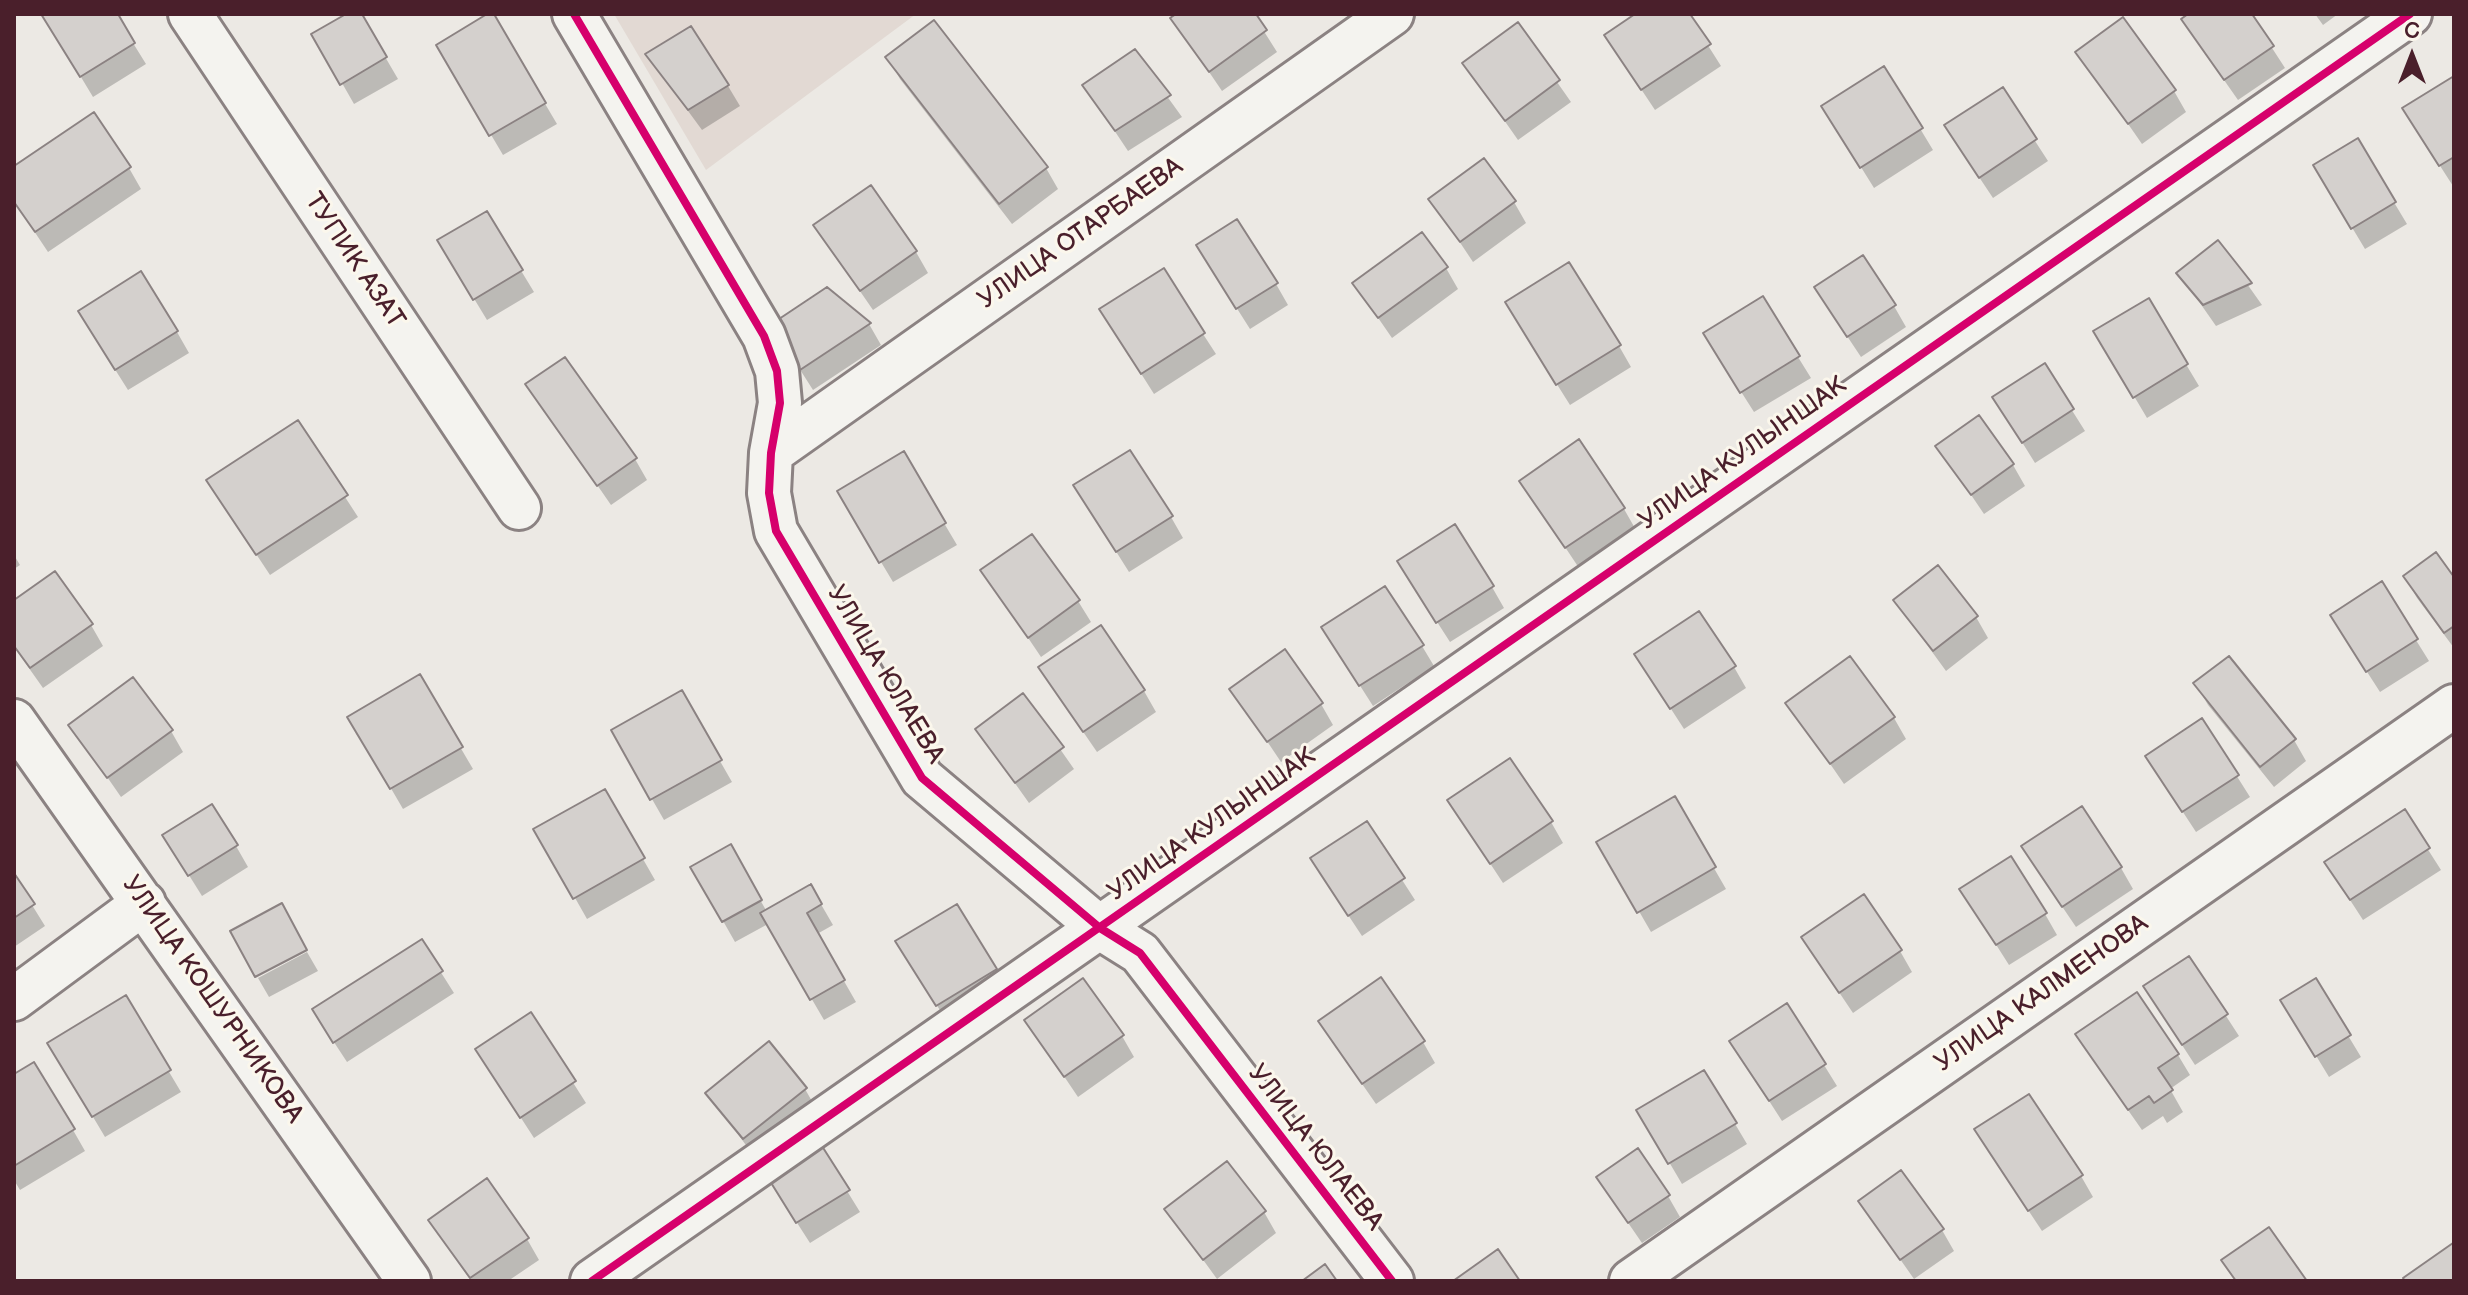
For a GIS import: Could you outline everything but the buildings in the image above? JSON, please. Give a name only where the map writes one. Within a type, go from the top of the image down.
[{"type":"street","name":"ТУПИК АЗАТ","points":[[190,14],[519,508]]},
{"type":"street","name":"УЛИЦА ЮЛАЕВА","points":[[574,14],[764,336],[777,371],[780,403],[771,453],[769,493],[776,531],[922,778],[1100,928],[1140,953],[1392,1281]]},
{"type":"street","name":"УЛИЦА ОТАРБАЕВА","points":[[771,453],[1392,14]]},
{"type":"street","name":"УЛИЦА КУЛЫНШАК","points":[[592,1281],[2410,14]]},
{"type":"street","name":"УЛИЦА КАЛМЕНОВА","points":[[1631,1281],[2454,706]]},
{"type":"street","name":"УЛИЦА КОШУРНИКОВА","points":[[14,721],[409,1281]]},
{"type":"street","points":[[14,999],[144,903]]},
{"type":"shaded area","points":[[614,14],[916,14],[706,170]]},
{"type":"cycle path","points":[[574,14],[764,336],[777,371],[780,403],[771,453],[769,493],[776,531],[922,778],[1100,928],[1140,953],[1392,1281]]},
{"type":"cycle path","points":[[592,1281],[2410,14]]}]
